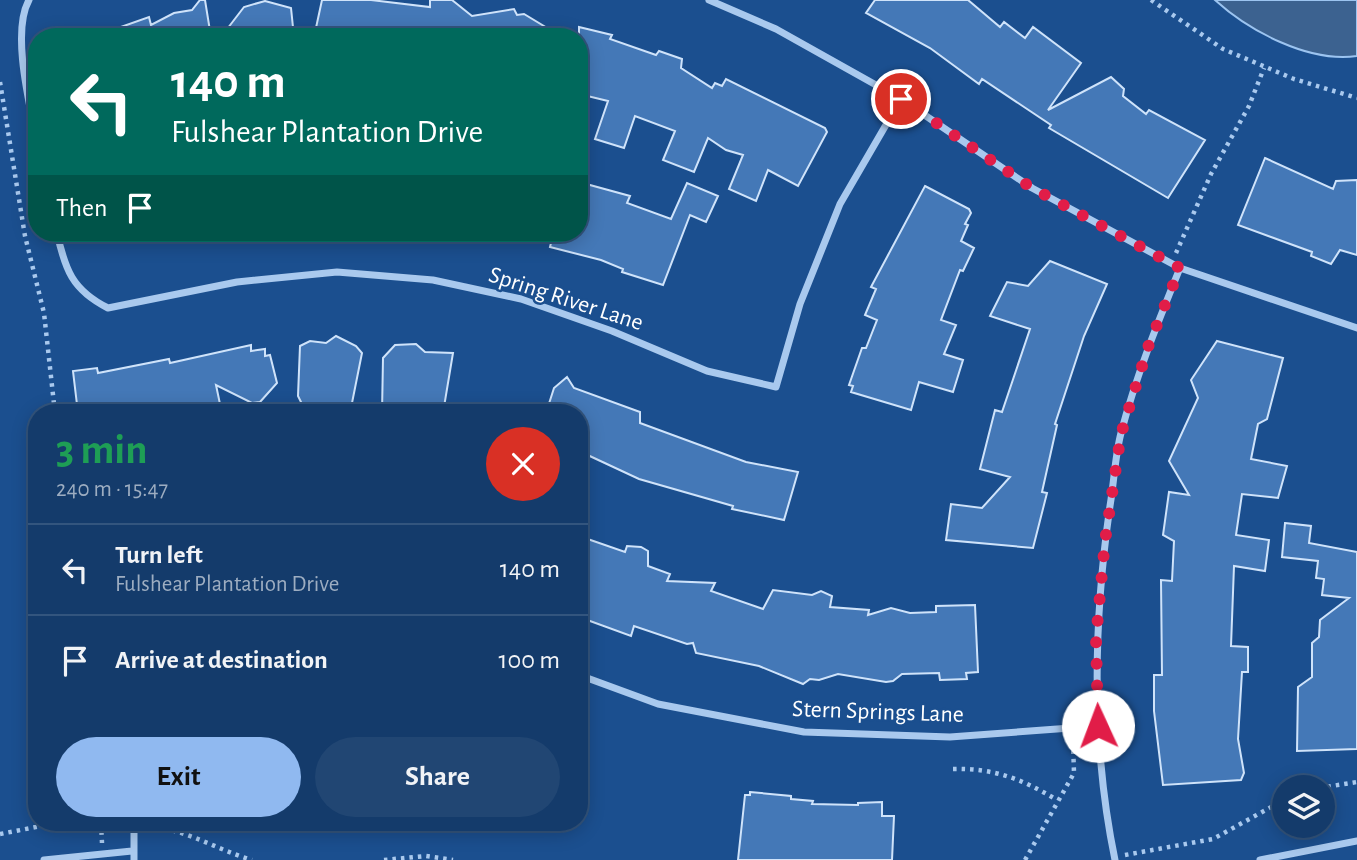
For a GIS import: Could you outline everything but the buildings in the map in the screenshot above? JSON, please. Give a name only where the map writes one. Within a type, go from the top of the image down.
[{"type":"street","points":[[709,0],[776,29],[901,99],[1032,188],[1180,268],[1357,328]]},
{"type":"street","points":[[28,1],[21,38],[28,84]]},
{"type":"street","name":"Spring River Lane","points":[[59,242],[64,267],[92,300],[108,308],[237,282],[337,272],[432,279],[521,299],[612,331],[707,371],[776,387],[800,304],[840,204],[901,99]]},
{"type":"street","points":[[1115,858],[1104,807],[1098,726],[1096,638],[1105,541],[1121,434],[1148,347],[1180,268]]},
{"type":"street","name":"Stern Springs Lane","points":[[588,678],[658,704],[804,732],[950,737],[1098,726]]},
{"type":"street","points":[[133,831],[134,860]]},
{"type":"street","points":[[1260,860],[1357,841]]},
{"type":"street","points":[[44,860],[132,850]]},
{"type":"path","points":[[1151,0],[1223,49],[1264,68],[1357,98]]},
{"type":"path","points":[[1172,263],[1198,210],[1211,174],[1249,106],[1264,68]]},
{"type":"path","points":[[0,82],[24,236],[44,313],[54,404]]},
{"type":"path","points":[[1025,860],[1074,773],[1073,728]]},
{"type":"path","points":[[953,769],[998,772],[1024,781],[1057,800]]},
{"type":"path","points":[[1335,785],[1357,782]]},
{"type":"path","points":[[1115,858],[1213,839],[1272,807]]},
{"type":"path","points":[[0,834],[28,829]]},
{"type":"path","points":[[179,831],[196,836],[230,854],[251,860]]},
{"type":"path","points":[[1141,852],[1143,860]]},
{"type":"path","points":[[384,860],[426,856],[453,860]]},
{"type":"water","points":[[1215,0],[1357,0],[1357,56],[1319,55],[1300,50],[1245,23]]},
{"type":"route","points":[[901,99],[1032,188],[1180,268],[1148,347],[1121,434],[1105,541],[1096,638],[1098,726]]}]
